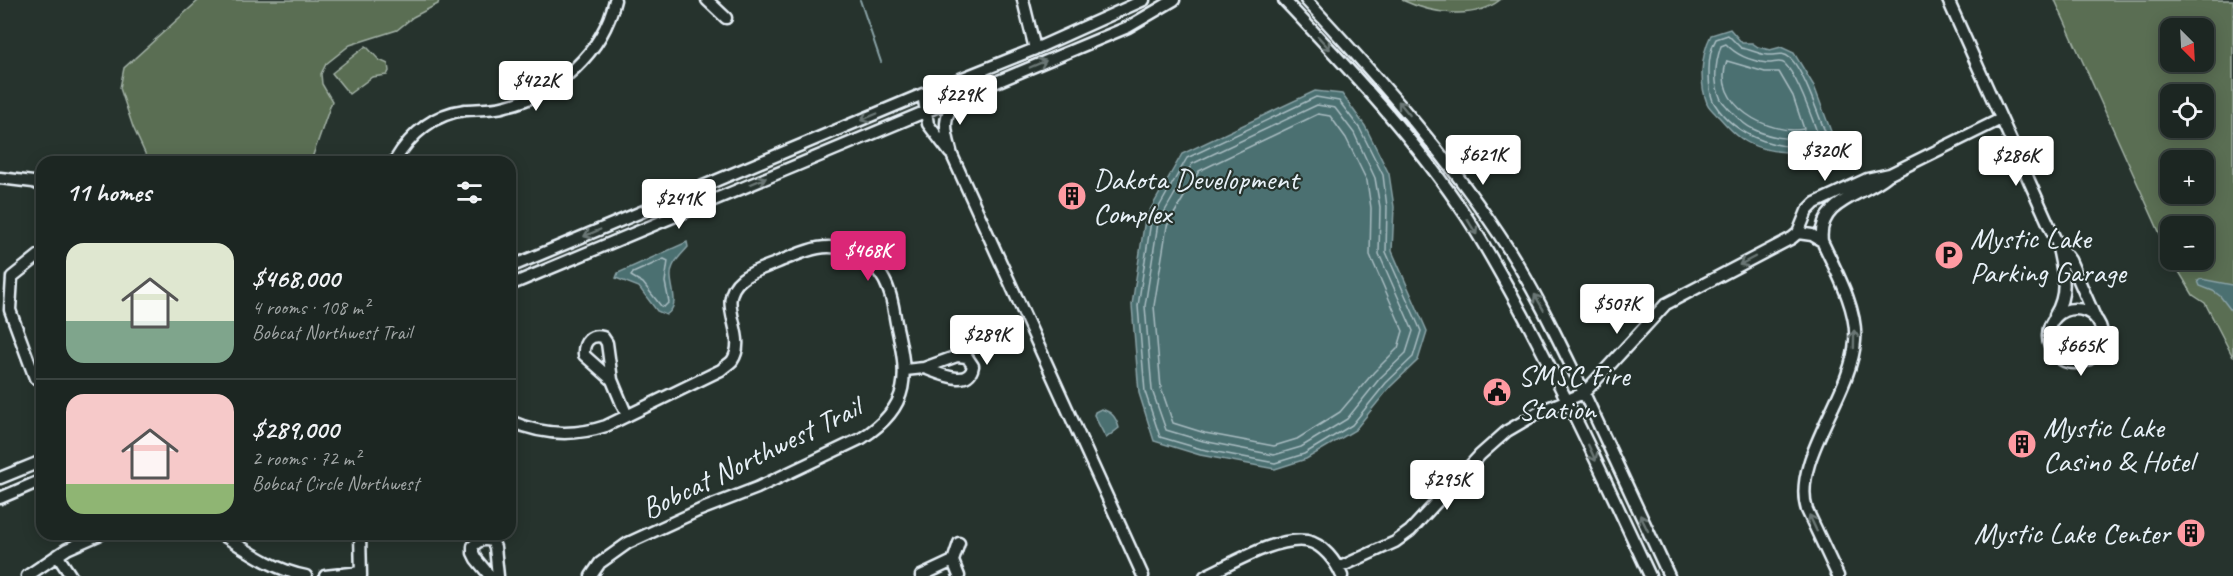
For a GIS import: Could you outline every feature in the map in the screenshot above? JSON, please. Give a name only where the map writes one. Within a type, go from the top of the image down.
[{"type":"street","points":[[398,156],[418,130],[430,122],[462,111],[503,107],[545,92],[578,66],[594,46],[606,25],[615,0]]},
{"type":"street","points":[[707,0],[726,18]]},
{"type":"street","points":[[1023,0],[1035,49]]},
{"type":"street","points":[[516,264],[1035,49],[1144,0]]},
{"type":"street","points":[[516,283],[1128,27],[1174,0]]},
{"type":"street","points":[[1284,0],[1354,75],[1421,154],[1465,215],[1500,273],[1568,400],[1650,576]]},
{"type":"street","points":[[1306,0],[1392,94],[1474,198],[1510,252],[1547,316],[1669,576]]},
{"type":"street","points":[[1948,0],[2057,243],[2070,261],[2100,324],[2102,341],[2094,356],[2079,363],[2062,360],[2050,348],[2048,340],[2051,323],[2062,303],[2065,291],[2057,243]]},
{"type":"street","points":[[923,94],[928,124],[952,155]]},
{"type":"street","points":[[966,94],[950,107],[947,117],[946,129],[952,155],[1143,576]]},
{"type":"street","points":[[1838,576],[1804,500],[1804,480],[1807,469],[1842,387],[1856,340],[1851,309],[1822,241],[1823,221],[1830,210],[1876,185],[1890,174],[2001,119]]},
{"type":"street","points":[[1205,576],[1275,545],[1292,541],[1308,541],[1323,549],[1340,572],[1395,542],[1410,531],[1495,440],[1543,411],[1584,393],[1666,304],[1798,233],[1807,211],[1815,203],[1867,179],[1890,174]]},
{"type":"street","points":[[0,177],[36,183]]},
{"type":"street","points":[[1798,233],[1822,241]]},
{"type":"street","name":"Bobcat Northwest Trail","points":[[516,424],[540,432],[574,434],[606,426],[721,370],[732,361],[736,351],[737,339],[730,303],[733,290],[740,281],[749,274],[816,248],[846,249],[873,265],[889,291],[905,370],[902,391],[887,418],[862,438],[757,488],[700,510],[628,543],[600,563],[591,576]]},
{"type":"street","points":[[35,378],[10,310],[12,277],[36,259]]},
{"type":"street","points":[[2051,323],[2056,316],[2072,309],[2088,312],[2095,317]]},
{"type":"street","points":[[905,370],[924,368]]},
{"type":"street","points":[[612,380],[627,416]]},
{"type":"street","points":[[0,478],[36,463]]},
{"type":"street","points":[[0,498],[36,483]]},
{"type":"street","points":[[27,576],[57,555],[86,540]]},
{"type":"street","points":[[230,540],[262,560],[288,572],[306,576]]},
{"type":"street","points":[[325,576],[360,574],[360,540]]},
{"type":"street","points":[[482,540],[473,546],[473,553],[490,576]]},
{"type":"street","points":[[488,540],[492,541],[495,547],[498,576]]},
{"type":"street","points":[[959,543],[953,561],[959,576]]},
{"type":"street","points":[[57,555],[71,576]]},
{"type":"street","points":[[921,576],[953,561]]},
{"type":"green space","points":[[199,0],[439,0],[438,4],[413,17],[397,30],[350,45],[326,64],[321,74],[322,84],[332,101],[313,156],[146,156],[133,127],[120,88],[124,68]]},
{"type":"green space","points":[[1402,0],[1500,0],[1477,11],[1451,13],[1413,5]]},
{"type":"green space","points":[[2055,0],[2233,0],[2233,357],[2205,303],[2193,295],[2178,270],[2214,270],[2214,216],[2160,216],[2160,234]]},
{"type":"green space","points":[[366,46],[379,60],[388,64],[389,71],[387,75],[372,77],[349,94],[332,73]]},
{"type":"water","points":[[1730,29],[1742,43],[1752,43],[1770,50],[1781,47],[1794,53],[1814,86],[1832,134],[1831,144],[1811,151],[1799,152],[1762,148],[1739,137],[1711,109],[1704,95],[1703,86],[1702,69],[1705,51],[1711,35]]},
{"type":"water","points":[[1315,91],[1342,94],[1365,126],[1389,174],[1394,207],[1392,251],[1427,331],[1418,360],[1390,387],[1355,430],[1306,459],[1275,469],[1200,455],[1154,441],[1139,393],[1132,305],[1145,219],[1182,154]]},
{"type":"water","points":[[687,242],[688,247],[676,261],[671,272],[674,305],[666,315],[657,311],[639,287],[616,278],[618,273]]},
{"type":"water","points":[[2201,279],[2233,285],[2233,313],[2220,296],[2200,286],[2198,281]]},
{"type":"water","points":[[1101,409],[1113,416],[1119,428],[1106,438],[1094,415]]},
{"type":"waterway","points":[[860,0],[881,62]]},
{"type":"place","name":"Dakota Development Complex","points":[[1072,196]]},
{"type":"place","name":"Mystic Lake Parking Garage","points":[[1949,255]]},
{"type":"place","name":"SMSC Fire Station","points":[[1497,392]]},
{"type":"place","name":"Mystic Lake Casino & Hotel","points":[[2022,444]]},
{"type":"place","name":"Mystic Lake Center","points":[[2191,533]]}]
